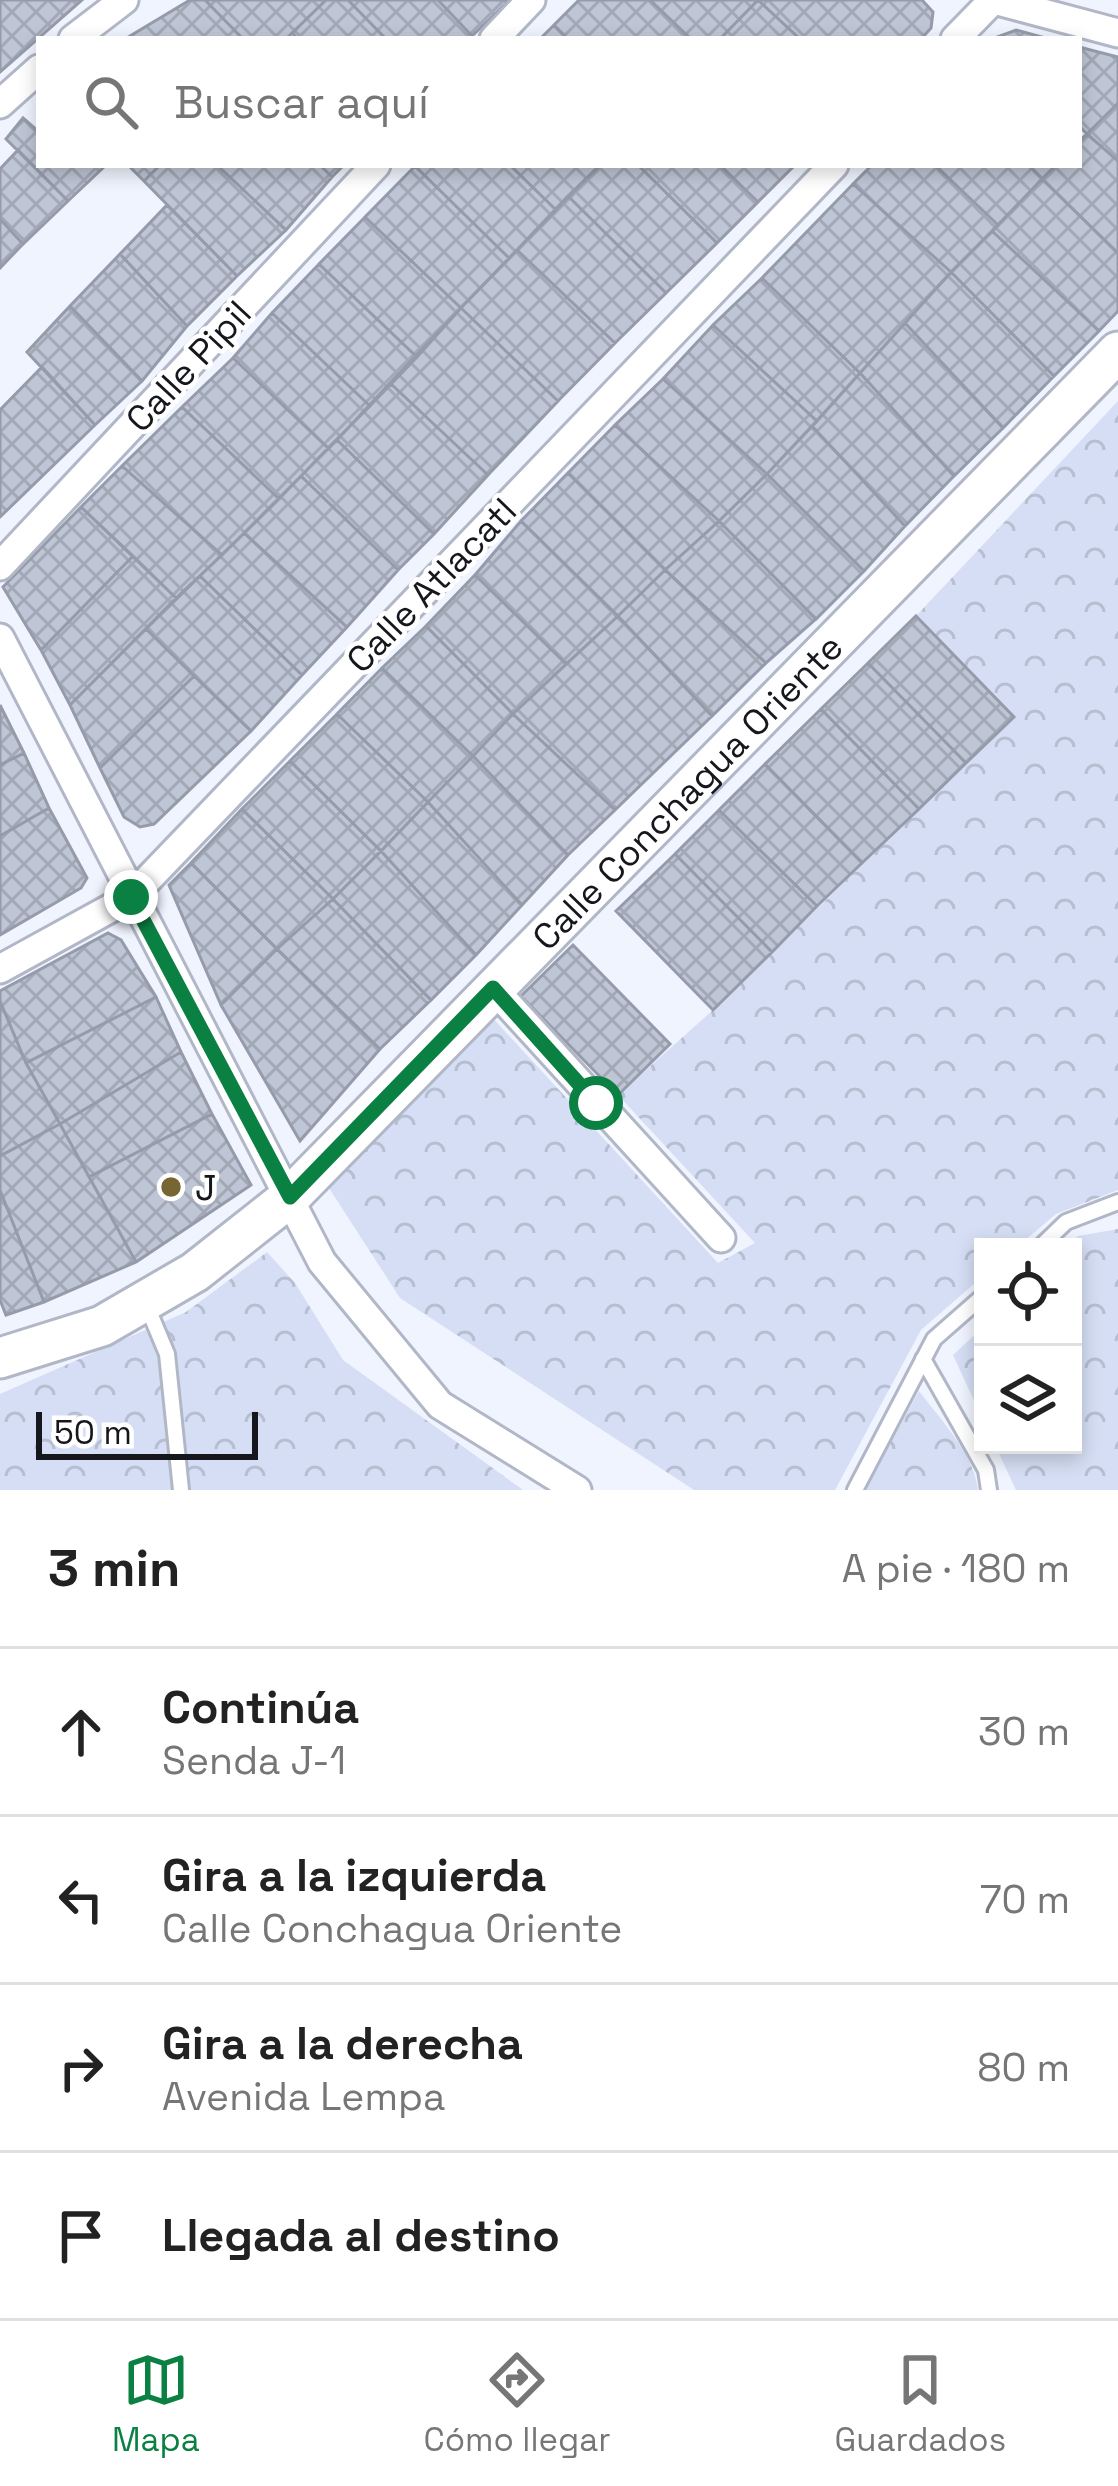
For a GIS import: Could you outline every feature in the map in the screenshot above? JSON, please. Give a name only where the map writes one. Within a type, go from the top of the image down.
[{"type":"main road","name":"Calle Conchagua Oriente","points":[[0,1358],[102,1326],[195,1272],[290,1197],[1118,352]]},
{"type":"street","points":[[77,36],[124,0]]},
{"type":"street","points":[[497,36],[531,0]]},
{"type":"street","points":[[958,36],[993,0],[1118,33]]},
{"type":"street","points":[[0,104],[36,72]]},
{"type":"street","name":"Calle Pipil","points":[[0,566],[373,168]]},
{"type":"street","name":"Calle Atlacatl","points":[[0,969],[131,897],[831,168]]},
{"type":"street","points":[[0,638],[322,1262],[440,1405],[578,1490]]},
{"type":"street","points":[[493,988],[721,1238]]},
{"type":"lane","points":[[1049,1238],[1066,1222],[1118,1202]]},
{"type":"lane","points":[[145,1301],[167,1354],[181,1490]]},
{"type":"lane","points":[[855,1490],[934,1339],[974,1304]]},
{"type":"lane","points":[[923,1359],[986,1470],[989,1490]]},
{"type":"green space","points":[[1118,401],[1118,1190],[1056,1214],[1028,1238],[974,1238],[974,1284],[921,1330],[835,1490],[694,1490],[400,1298],[327,1185],[490,1015],[718,1263],[755,1243],[618,1095],[713,1010],[1014,717],[916,616]]},
{"type":"green space","points":[[1118,1229],[1118,1490],[1016,1490],[999,1454],[1082,1454],[1082,1238],[1078,1236]]},
{"type":"green space","points":[[267,1252],[295,1283],[343,1360],[523,1490],[0,1490],[0,1394],[186,1312]]},
{"type":"green space","points":[[974,1335],[974,1400],[953,1355]]},
{"type":"green space","points":[[919,1391],[963,1450],[978,1490],[865,1490]]},
{"type":"building","points":[[0,0],[82,0],[36,36],[0,72]]},
{"type":"building","points":[[190,0],[205,0],[240,36],[130,36]]},
{"type":"building","points":[[205,0],[326,0],[289,36],[240,36]]},
{"type":"building","points":[[326,0],[348,0],[383,36],[295,36],[292,33]]},
{"type":"building","points":[[348,0],[438,0],[472,36],[383,36]]},
{"type":"building","points":[[438,0],[510,0],[472,36]]},
{"type":"building","points":[[579,0],[650,0],[688,36],[565,36],[554,25]]},
{"type":"building","points":[[650,0],[758,0],[723,36],[688,36]]},
{"type":"building","points":[[758,0],[797,36],[723,36]]},
{"type":"building","points":[[758,0],[922,0],[933,12],[931,28],[924,36],[797,36]]},
{"type":"building","points":[[554,25],[565,36],[543,36]]},
{"type":"building","points":[[1016,30],[1038,36],[1000,36]]},
{"type":"building","points":[[1082,48],[1118,57],[1118,103],[1087,134],[1082,129]]},
{"type":"building","points":[[1118,103],[1118,161],[1087,134]]},
{"type":"building","points":[[23,118],[36,129],[36,168],[103,168],[68,201],[6,139]]},
{"type":"building","points":[[1087,134],[1118,161],[1118,253],[1042,179],[1053,168],[1082,168],[1082,138]]},
{"type":"building","points":[[18,150],[68,201],[23,244],[0,219],[0,169]]},
{"type":"building","points":[[131,168],[157,168],[144,181]]},
{"type":"building","points":[[157,168],[220,168],[286,230],[237,276],[144,181]]},
{"type":"building","points":[[220,168],[323,168],[332,177],[286,230]]},
{"type":"building","points":[[417,168],[513,168],[556,210],[509,258]]},
{"type":"building","points":[[417,168],[509,258],[461,308],[365,217]]},
{"type":"building","points":[[513,168],[597,168],[556,210]]},
{"type":"building","points":[[597,168],[641,168],[717,243],[666,293],[568,196]]},
{"type":"building","points":[[641,168],[723,168],[758,202],[717,243]]},
{"type":"building","points":[[723,168],[792,168],[758,202]]},
{"type":"building","points":[[869,168],[938,168],[998,225],[951,272],[853,184]]},
{"type":"building","points":[[938,168],[1031,168],[1042,179],[998,225]]},
{"type":"building","points":[[1031,168],[1053,168],[1042,179]]},
{"type":"building","points":[[1042,179],[1118,253],[1118,311],[1099,331],[992,231]]},
{"type":"building","points":[[853,184],[951,272],[860,373],[762,278]]},
{"type":"building","points":[[568,196],[666,293],[615,343],[517,250]]},
{"type":"building","points":[[167,205],[237,276],[187,326],[120,254]]},
{"type":"building","points":[[365,217],[461,308],[417,357],[319,264]]},
{"type":"building","points":[[0,219],[23,244],[0,268]]},
{"type":"building","points":[[992,231],[1099,331],[1054,376],[951,272]]},
{"type":"building","points":[[517,250],[615,343],[558,401],[461,308]]},
{"type":"building","points":[[120,254],[187,326],[142,381],[70,306]]},
{"type":"building","points":[[319,264],[417,357],[370,406],[272,313]]},
{"type":"building","points":[[951,272],[1054,376],[1003,428],[905,323]]},
{"type":"building","points":[[762,278],[860,373],[817,421],[713,325]]},
{"type":"building","points":[[70,306],[142,381],[95,425],[27,352]]},
{"type":"building","points":[[461,308],[558,401],[488,475],[390,383]]},
{"type":"building","points":[[272,313],[370,406],[328,448],[233,358]]},
{"type":"building","points":[[905,323],[1003,428],[954,476],[860,373]]},
{"type":"building","points":[[713,325],[817,421],[767,474],[663,379]]},
{"type":"building","points":[[233,358],[328,448],[279,499],[182,407]]},
{"type":"building","points":[[42,367],[95,425],[0,517],[0,410]]},
{"type":"building","points":[[860,373],[954,476],[905,526],[812,426]]},
{"type":"building","points":[[663,379],[767,474],[719,521],[615,425]]},
{"type":"building","points":[[390,383],[488,475],[434,534],[337,440]]},
{"type":"building","points":[[182,407],[279,499],[222,555],[122,466]]},
{"type":"building","points":[[615,425],[719,521],[665,570],[568,473]]},
{"type":"building","points":[[812,426],[905,526],[864,571],[767,474]]},
{"type":"building","points":[[337,440],[434,534],[398,570],[301,476]]},
{"type":"building","points":[[122,466],[222,555],[176,598],[81,507]]},
{"type":"building","points":[[568,473],[665,570],[618,616],[521,521]]},
{"type":"building","points":[[767,474],[864,571],[816,619],[719,521]]},
{"type":"building","points":[[301,476],[398,570],[347,627],[244,533]]},
{"type":"building","points":[[81,507],[133,556],[41,650],[3,587]]},
{"type":"building","points":[[521,521],[618,616],[566,664],[475,575]]},
{"type":"building","points":[[719,521],[816,619],[766,663],[665,570]]},
{"type":"building","points":[[244,533],[347,627],[302,675],[200,576]]},
{"type":"building","points":[[133,556],[176,598],[70,705],[41,650]]},
{"type":"building","points":[[665,570],[766,663],[712,716],[618,616]]},
{"type":"building","points":[[475,575],[566,664],[513,714],[426,626]]},
{"type":"building","points":[[200,576],[302,675],[251,731],[146,629]]},
{"type":"building","points":[[618,616],[712,716],[615,810],[513,714]]},
{"type":"building","points":[[916,616],[1014,717],[966,763],[868,663]]},
{"type":"building","points":[[426,626],[513,714],[473,756],[382,668]]},
{"type":"building","points":[[146,629],[194,676],[100,768],[70,705]]},
{"type":"building","points":[[868,663],[966,763],[919,809],[821,709]]},
{"type":"building","points":[[382,668],[473,756],[428,802],[337,714]]},
{"type":"building","points":[[194,676],[251,731],[154,824],[140,827],[124,817],[100,768]]},
{"type":"building","points":[[0,705],[24,753],[0,765]]},
{"type":"building","points":[[821,709],[919,809],[862,863],[765,764]]},
{"type":"building","points":[[337,714],[428,802],[381,851],[290,761]]},
{"type":"building","points":[[513,714],[615,810],[568,855],[473,756]]},
{"type":"building","points":[[24,753],[49,808],[0,836],[0,765]]},
{"type":"building","points":[[473,756],[568,855],[522,905],[428,802]]},
{"type":"building","points":[[290,761],[381,851],[333,899],[242,809]]},
{"type":"building","points":[[765,764],[862,863],[817,906],[719,810]]},
{"type":"building","points":[[428,802],[522,905],[476,955],[381,851]]},
{"type":"building","points":[[49,808],[87,878],[81,888],[0,935],[0,836]]},
{"type":"building","points":[[242,809],[333,899],[277,949],[191,863]]},
{"type":"building","points":[[719,810],[817,906],[772,952],[675,854]]},
{"type":"building","points":[[381,851],[476,955],[431,1000],[333,899]]},
{"type":"building","points":[[675,854],[772,952],[713,1010],[616,911]]},
{"type":"building","points":[[191,863],[277,949],[221,1005],[169,885]]},
{"type":"building","points":[[333,899],[431,1000],[380,1049],[277,949]]},
{"type":"building","points":[[108,933],[121,940],[156,997],[26,1063],[0,991]]},
{"type":"building","points":[[573,945],[670,1044],[618,1095],[521,996]]},
{"type":"building","points":[[277,949],[380,1049],[300,1141],[221,1005]]},
{"type":"building","name":"J","points":[[156,997],[181,1052],[60,1124],[26,1063]]},
{"type":"building","points":[[0,1001],[26,1063],[60,1124],[0,1156]]},
{"type":"building","name":"J","points":[[181,1052],[212,1114],[89,1177],[60,1124]]},
{"type":"building","name":"J","points":[[212,1114],[251,1185],[136,1262],[89,1177]]},
{"type":"building","points":[[60,1124],[136,1262],[44,1302],[0,1190],[0,1156]]},
{"type":"building","points":[[0,1190],[44,1302],[6,1315],[0,1300]]},
{"type":"place","name":"J","points":[[171,1187]]},
{"type":"route","points":[[131,897],[290,1197],[493,988],[596,1103]]}]
